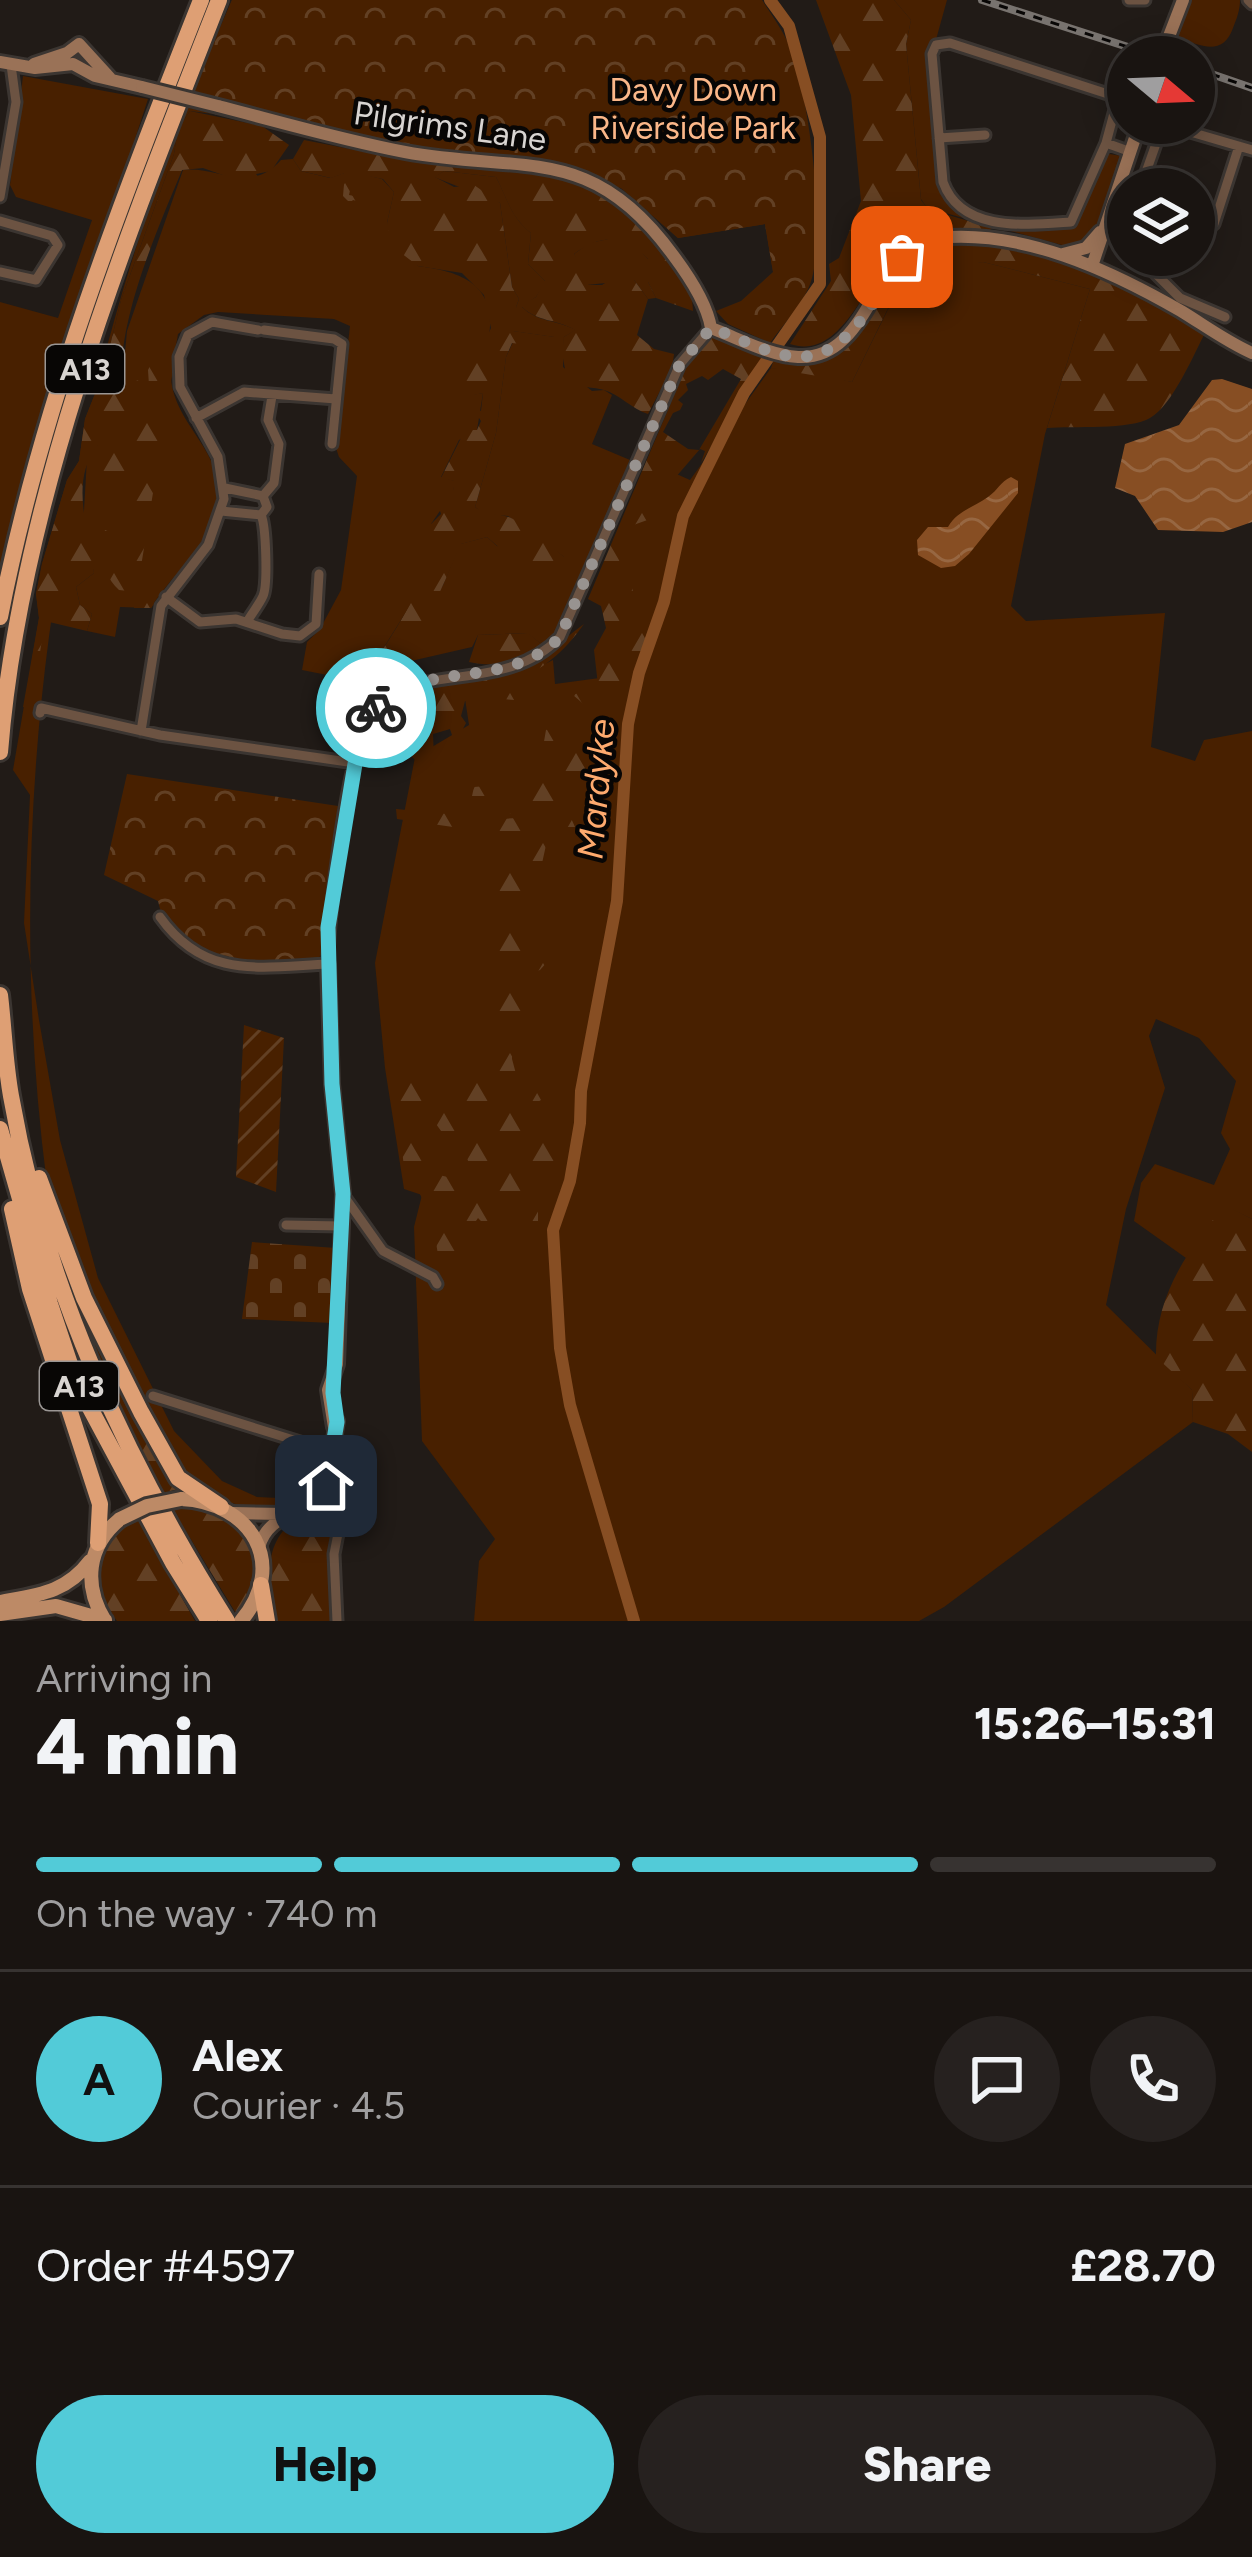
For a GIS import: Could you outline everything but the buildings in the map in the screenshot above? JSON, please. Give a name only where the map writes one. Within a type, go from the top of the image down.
[{"type":"highway","name":"A13","points":[[0,616],[28,500],[75,345],[140,155],[201,0]]},
{"type":"highway","name":"A13","points":[[0,752],[13,649],[44,504],[150,178],[219,0]]},
{"type":"highway","name":"A13","points":[[0,995],[11,1095],[37,1214],[92,1373],[128,1449],[227,1621]]},
{"type":"highway","name":"A13","points":[[11,1095],[84,1298],[141,1412],[178,1478],[227,1510]]},
{"type":"highway","name":"A13","points":[[0,1129],[30,1288],[100,1504],[95,1550]]},
{"type":"highway","name":"A13","points":[[0,1129],[76,1382],[172,1563],[209,1621]]},
{"type":"highway","points":[[261,1585],[267,1621]]},
{"type":"main road","points":[[1169,36],[1183,0]]},
{"type":"main road","points":[[4,64],[72,61],[71,46],[79,44],[111,79]]},
{"type":"main road","name":"Pilgrims Lane","points":[[72,61],[111,79],[402,152],[543,166],[587,178],[625,200],[652,228],[702,302],[711,328]]},
{"type":"main road","points":[[1128,168],[1133,144]]},
{"type":"main road","points":[[1062,254],[1086,248],[1107,219]]},
{"type":"main road","points":[[1092,266],[1107,226]]},
{"type":"main road","points":[[711,328],[784,355],[813,357],[836,347],[850,333],[902,257],[926,240],[962,238],[1062,254],[1137,286],[1252,353]]},
{"type":"main road","points":[[245,1616],[261,1585],[259,1547],[264,1532],[308,1501],[331,1458],[334,1427],[328,1396],[335,1373],[343,1194],[332,1084],[328,964]]},
{"type":"main road","points":[[0,1602],[60,1589],[76,1579],[120,1519],[147,1506],[181,1499],[227,1510],[308,1501]]},
{"type":"main road","points":[[227,1510],[244,1523],[259,1547]]},
{"type":"main road","points":[[95,1550],[91,1586],[105,1620]]},
{"type":"main road","points":[[0,1614],[56,1606],[105,1620]]},
{"type":"street","points":[[1129,0],[1145,0]]},
{"type":"street","points":[[942,41],[1111,95],[1117,102],[1106,143],[1071,222],[1000,224],[963,212],[948,197],[939,139],[932,54],[942,41]]},
{"type":"street","points":[[0,197],[16,102],[4,64]]},
{"type":"street","points":[[1147,168],[1163,124],[1252,150]]},
{"type":"street","points":[[939,139],[985,135]]},
{"type":"street","points":[[1106,143],[1131,152]]},
{"type":"street","points":[[1215,221],[1239,146]]},
{"type":"street","points":[[0,272],[36,280],[58,247],[52,236],[1,219]]},
{"type":"street","points":[[1158,276],[1180,298],[1225,317]]},
{"type":"street","points":[[141,731],[157,618],[166,597],[200,559],[221,511],[225,488],[218,458],[186,402],[178,372],[188,335],[212,322],[342,344],[332,444]]},
{"type":"street","points":[[160,917],[176,939],[202,957],[236,968],[328,964],[328,927],[355,763],[366,725],[390,695],[410,685],[511,668],[540,655],[560,637],[680,364],[711,328]]},
{"type":"street","points":[[196,418],[235,394],[336,399]]},
{"type":"street","points":[[263,496],[274,483],[279,444],[268,420],[272,396]]},
{"type":"street","points":[[225,488],[263,496]]},
{"type":"street","points":[[261,515],[267,507],[263,496]]},
{"type":"street","points":[[221,511],[261,515]]},
{"type":"street","points":[[247,622],[266,589],[267,528],[261,515]]},
{"type":"street","points":[[166,597],[200,622],[224,619],[282,634],[306,634],[316,624],[319,574]]},
{"type":"street","points":[[38,709],[141,731],[355,763]]},
{"type":"street","points":[[343,1194],[383,1251],[433,1277],[437,1284]]},
{"type":"street","points":[[294,1221],[342,1226]]},
{"type":"street","points":[[153,1396],[331,1458]]},
{"type":"street","points":[[308,1501],[340,1501],[333,1572],[337,1621]]},
{"type":"street","points":[[308,1501],[331,1508],[340,1519]]},
{"type":"green space","points":[[232,0],[764,114],[773,272],[765,224],[678,238],[621,188],[538,171],[583,184],[618,203],[660,248],[692,299],[693,311],[656,298],[648,282],[648,259],[621,241],[603,240],[574,254],[588,285],[602,285],[616,276],[634,280],[648,299],[637,335],[654,349],[674,354],[672,368],[648,414],[610,392],[567,379],[564,337],[575,330],[521,306],[536,297],[545,281],[528,264],[531,233],[514,214],[496,177],[444,171],[435,177],[454,187],[474,185],[500,203],[512,287],[519,299],[516,307],[528,320],[513,331],[555,337],[557,348],[512,343],[496,433],[475,507],[526,527],[564,557],[566,571],[535,571],[487,537],[461,544],[412,646],[371,690],[362,682],[408,607],[425,568],[431,524],[441,514],[434,492],[443,485],[453,491],[454,481],[441,478],[465,430],[477,430],[481,421],[472,407],[481,411],[483,393],[465,397],[465,390],[451,391],[446,379],[458,370],[472,370],[491,328],[484,295],[462,273],[418,266],[392,246],[387,223],[394,192],[383,179],[347,172],[360,177],[368,188],[351,186],[349,195],[386,202],[387,209],[350,203],[343,196],[345,173],[331,178],[301,171],[293,159],[304,140],[406,160],[535,171],[192,93]]},
{"type":"green space","name":"Davy Down Riverside Park","points":[[232,0],[762,0],[791,49],[805,107],[817,209],[814,269],[808,289],[770,343],[728,324],[716,311],[741,301],[773,272],[765,224],[678,238],[621,188],[560,162],[405,145],[192,93]]},
{"type":"green space","points":[[816,0],[894,0],[911,20],[906,44],[921,200],[928,209],[992,228],[987,233],[939,230],[912,236],[884,264],[844,324],[811,346],[790,344],[831,281],[829,264],[839,258],[861,201],[851,95]]},
{"type":"green space","points":[[894,0],[947,0],[932,54],[942,188],[952,204],[966,215],[1001,225],[1077,224],[1103,153],[1122,156],[1119,168],[1107,168],[1107,206],[1088,238],[1062,245],[927,208],[921,199],[906,44],[911,20]]},
{"type":"green space","points":[[1192,0],[1240,0],[1233,28],[1223,43],[1215,46],[1215,36],[1176,36]]},
{"type":"green space","points":[[23,76],[148,99],[21,490],[0,577],[0,302],[58,318],[92,220],[16,197],[10,185]]},
{"type":"green space","points":[[186,107],[214,114],[190,111],[178,129]]},
{"type":"green space","points":[[190,111],[262,126],[289,145],[271,171],[256,174],[262,182],[247,197],[234,190],[237,180],[203,168],[182,170],[131,309],[122,366],[122,392],[131,378],[149,385],[153,360],[174,364],[137,591],[145,591],[154,604],[134,608],[137,592],[119,590],[106,570],[105,530],[119,536],[127,529],[124,505],[105,494],[93,478],[102,452],[98,445],[89,459],[82,491],[94,573],[76,587],[80,605],[92,614],[87,631],[45,621],[31,708],[23,707],[39,618],[36,594],[42,564],[67,480],[79,461],[85,419],[104,371],[121,300],[174,154],[178,129]]},
{"type":"green space","points":[[178,130],[174,154],[122,298],[140,236]]},
{"type":"green space","points":[[293,159],[301,171],[330,178],[350,171],[382,179],[394,192],[387,223],[418,266],[468,281],[478,288],[489,310],[487,342],[465,396],[483,393],[477,430],[459,440],[441,477],[455,481],[453,492],[431,524],[432,553],[418,593],[362,682],[302,670],[307,642],[320,629],[341,590],[357,476],[336,448],[350,326],[334,319],[218,312],[204,315],[178,334],[171,375],[175,398],[217,477],[218,496],[208,531],[151,608],[120,607],[115,637],[87,631],[92,614],[80,605],[76,587],[94,573],[83,528],[87,458],[103,438],[121,395],[127,331],[183,170],[258,176],[281,160]]},
{"type":"green space","points":[[444,171],[496,177],[514,214],[531,233],[528,264],[546,282],[522,307],[576,330],[564,337],[563,367],[592,391],[612,395],[592,444],[630,460],[569,607],[548,641],[540,643],[527,633],[478,635],[472,647],[398,664],[443,585],[460,544],[487,537],[497,546],[564,557],[508,516],[484,514],[475,507],[496,433],[506,357],[513,342],[556,347],[554,337],[512,331],[520,323],[519,299],[512,287],[500,203],[434,177]]},
{"type":"green space","points":[[613,238],[631,242],[648,259],[648,282],[656,298],[648,299],[634,280],[587,285],[574,254],[589,243]]},
{"type":"green space","points":[[952,242],[1024,252],[1085,270],[1206,331],[1174,391],[1150,418],[1115,426],[1047,428],[1090,289],[983,262],[938,270],[906,295],[898,288],[852,382],[771,368],[775,357],[801,362],[824,358],[843,347],[916,249]]},
{"type":"green space","points":[[983,262],[1090,289],[1045,434],[1011,606],[1026,621],[1165,613],[1151,747],[1195,761],[1204,740],[1252,731],[1252,1219],[1225,1206],[1186,1258],[1134,1221],[1141,1183],[1155,1164],[1214,1185],[1230,1149],[1221,1133],[1236,1081],[1199,1038],[1156,1019],[1149,1036],[1165,1088],[1126,1209],[1106,1305],[1192,1390],[1193,1422],[919,1621],[474,1621],[479,1561],[495,1539],[422,1441],[414,1227],[422,1195],[404,1189],[375,963],[415,757],[469,725],[464,692],[513,680],[553,660],[555,684],[607,677],[610,615],[601,584],[652,463],[690,480],[771,368],[852,382],[899,287],[939,266]]},
{"type":"green space","points":[[120,302],[104,371],[96,391],[102,367]]},
{"type":"green space","points":[[714,334],[765,357],[701,463],[705,451],[700,449],[662,493],[648,492],[655,505],[653,518],[625,528],[626,540],[618,544],[620,565],[631,573],[634,603],[646,596],[658,611],[632,680],[622,723],[612,724],[607,707],[587,707],[573,695],[598,685],[594,650],[606,628],[601,606],[588,599],[696,347]],"holes":[[[723,369],[741,379],[699,450],[688,449],[663,432],[683,404],[678,400],[688,390],[686,384],[702,376],[708,380]]]},
{"type":"green space","points":[[96,391],[71,501],[49,637],[35,774],[32,975],[24,923],[30,795],[13,770],[39,618],[36,594],[42,564],[67,480],[79,461],[85,419]]},
{"type":"green space","points":[[567,610],[554,638],[530,656],[500,664],[469,662],[478,635],[528,633],[540,643],[548,640]]},
{"type":"green space","points":[[584,624],[548,662],[500,686],[536,687],[561,695],[539,701],[465,701],[461,716],[466,723],[455,744],[450,729],[433,734],[434,760],[420,764],[396,743],[372,735],[384,714],[415,692],[512,673]]},
{"type":"green space","points":[[563,724],[578,732],[595,733],[601,744],[585,747],[593,777],[575,793],[577,810],[557,815],[560,820],[570,816],[575,827],[562,827],[548,836],[539,877],[529,890],[534,901],[519,913],[563,956],[558,963],[548,961],[540,970],[518,977],[534,1015],[512,1029],[512,1059],[519,1085],[532,1084],[541,1100],[529,1107],[564,1135],[559,1163],[550,1189],[538,1204],[538,1221],[517,1241],[501,1193],[490,1202],[493,1213],[487,1227],[478,1218],[463,1240],[470,1250],[451,1269],[440,1268],[436,1242],[427,1240],[430,1215],[418,1190],[407,1190],[400,1135],[423,1142],[431,1173],[464,1181],[468,1160],[431,1117],[424,1117],[413,1128],[399,1129],[390,1082],[410,1073],[422,1076],[426,1083],[437,1076],[451,1082],[488,1066],[495,833],[397,819],[396,809],[459,815],[446,807],[453,801],[483,817],[517,818],[498,810],[489,796],[472,796],[474,787],[486,786],[485,780],[493,777],[505,798],[516,796],[519,786],[536,788],[546,730]]},
{"type":"green space","points":[[127,774],[338,806],[317,960],[247,963],[200,952],[166,923],[158,901],[104,875]]},
{"type":"green space","points":[[32,975],[60,1140],[98,1278],[174,1431],[222,1481],[257,1497],[279,1498],[285,1506],[253,1507],[225,1501],[187,1477],[176,1464],[89,1291],[47,1184]]},
{"type":"green space","points":[[244,1025],[284,1038],[276,1192],[236,1177]]},
{"type":"green space","points":[[1225,1205],[1252,1219],[1252,1452],[1228,1434],[1193,1422],[1192,1390],[1156,1357],[1167,1294]]},
{"type":"green space","points":[[252,1242],[336,1248],[333,1323],[242,1319]]},
{"type":"green space","points":[[91,1326],[151,1448],[178,1489],[163,1493],[110,1385]]},
{"type":"green space","points":[[186,1506],[226,1519],[249,1544],[253,1576],[237,1615],[173,1510]]},
{"type":"green space","points":[[321,1511],[332,1524],[328,1580],[333,1621],[273,1621],[272,1552],[287,1527]]},
{"type":"green space","points":[[136,1517],[195,1621],[117,1621],[108,1608],[101,1579],[106,1551],[123,1526]]},
{"type":"water","points":[[1212,380],[1252,389],[1252,522],[1223,532],[1158,530],[1135,496],[1115,488],[1125,444],[1179,425]]},
{"type":"water","points":[[1011,477],[1018,481],[1018,493],[955,566],[941,568],[918,555],[917,540],[928,527],[948,527]]},
{"type":"waterway","name":"Mardyke","points":[[634,1621],[570,1405],[560,1348],[553,1230],[570,1181],[581,1091],[617,901],[628,724],[639,673],[664,602],[683,516],[744,393],[820,284],[820,137],[789,26],[770,0]]},
{"type":"railway","points":[[982,0],[1107,40]]},
{"type":"railway","points":[[1215,75],[1252,88]]},
{"type":"way so far","points":[[376,708],[410,685],[498,672],[526,662],[560,637],[680,364],[711,328],[784,355],[822,355],[850,333],[902,257]]},
{"type":"route","points":[[326,1486],[338,1415],[333,1393],[343,1194],[332,1084],[328,927],[357,752],[376,708]]}]
